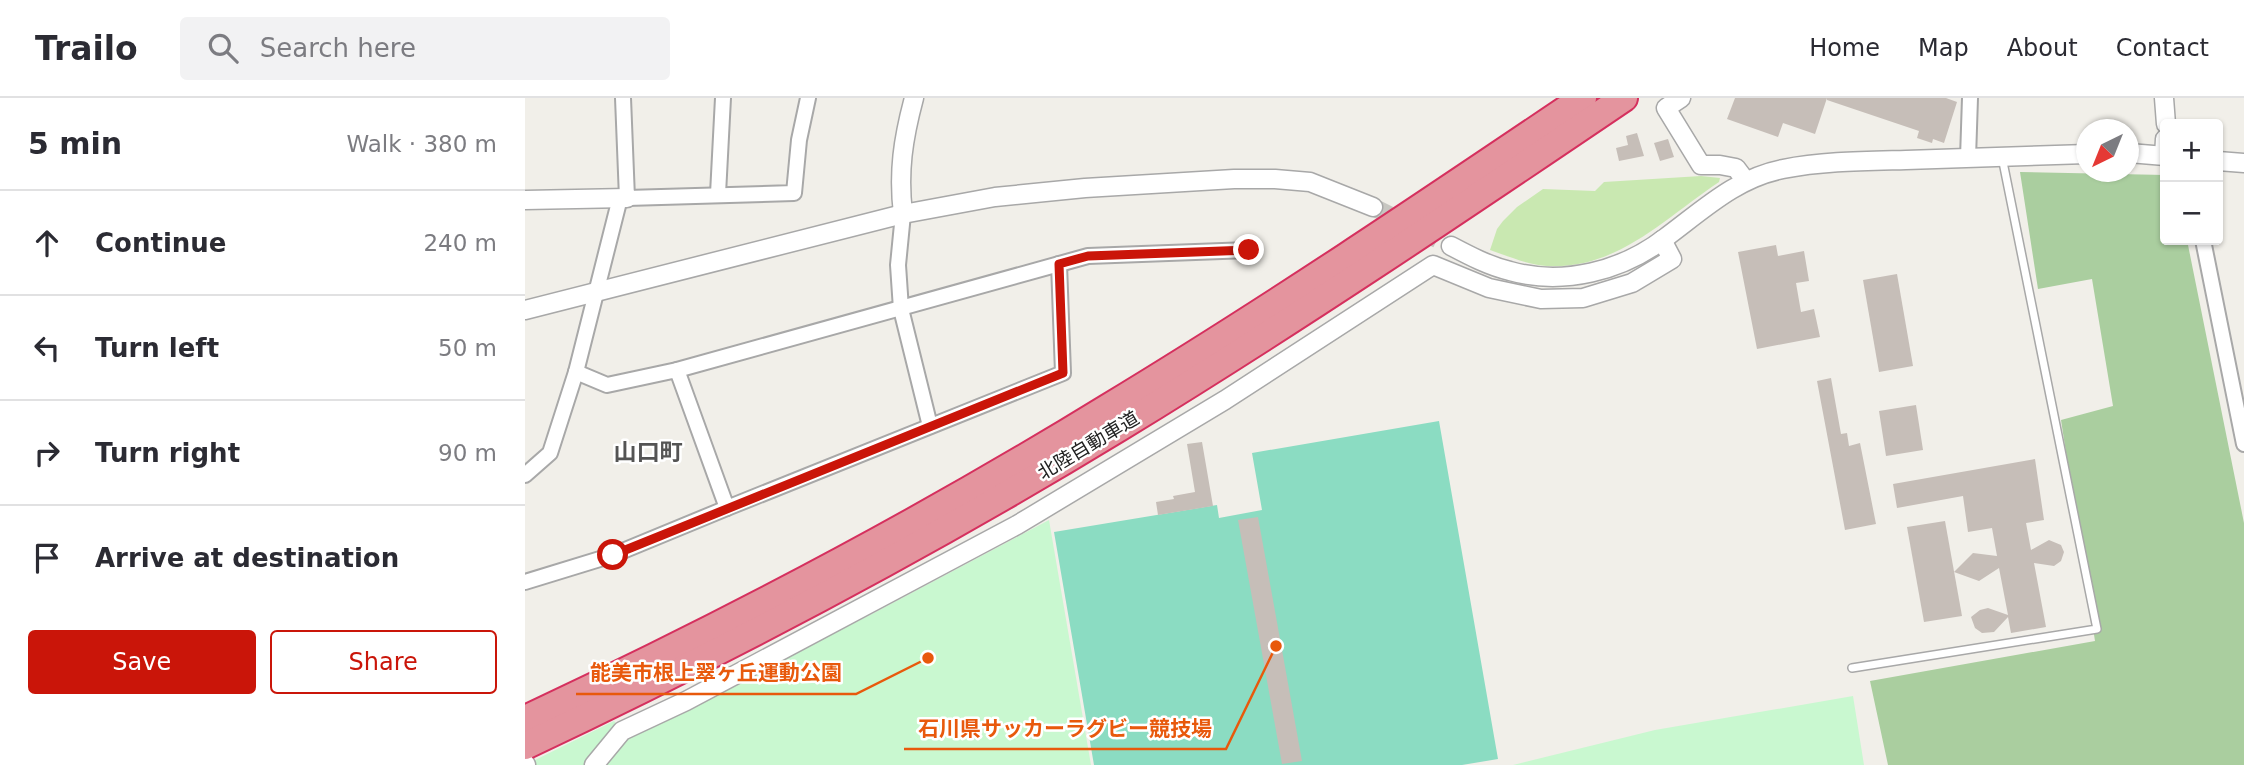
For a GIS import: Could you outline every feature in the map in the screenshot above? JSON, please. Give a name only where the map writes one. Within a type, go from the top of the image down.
[{"type":"highway","name":"北陸自動車道","points":[[525,719],[709,629],[851,554],[1106,409],[1374,239],[1583,98]]},
{"type":"highway","name":"北陸自動車道","points":[[525,746],[623,699],[851,581],[1117,429],[1388,258],[1624,98]]},
{"type":"street","points":[[525,475],[550,453],[576,372],[623,198],[624,98]]},
{"type":"street","points":[[719,194],[723,98]]},
{"type":"street","points":[[525,200],[794,192],[799,140],[808,98]]},
{"type":"street","points":[[914,98],[905,132],[900,183],[903,214],[898,265],[901,309],[930,426]]},
{"type":"street","points":[[1681,98],[1666,108],[1701,165],[1736,168],[1745,180]]},
{"type":"street","points":[[1968,158],[1970,98]]},
{"type":"street","points":[[2164,98],[2166,119]]},
{"type":"street","points":[[1451,246],[1482,262],[1510,272],[1537,277],[1567,277],[1594,273],[1621,263],[1663,240],[1703,208],[1745,180],[1782,169],[1816,164],[2076,154]]},
{"type":"street","points":[[2139,154],[2160,156]]},
{"type":"street","points":[[2223,161],[2244,163]]},
{"type":"street","points":[[525,310],[903,214],[1008,196],[1085,188],[1275,179],[1310,182],[1373,207]]},
{"type":"street","points":[[594,765],[622,731],[686,701],[1017,525],[1225,400],[1433,265],[1489,288],[1541,299],[1583,298],[1632,283],[1672,260],[1663,240]]},
{"type":"street","points":[[2204,245],[2244,444]]},
{"type":"street","points":[[576,372],[607,385],[677,370],[1088,256],[1249,250]]},
{"type":"street","points":[[525,582],[613,555],[1063,373],[1059,264]]},
{"type":"street","points":[[677,370],[727,508]]},
{"type":"lane","points":[[1852,668],[2097,629],[2001,157]]},
{"type":"green space","points":[[2020,172],[2076,173],[2076,182],[2139,182],[2139,174],[2160,175],[2160,245],[2188,245],[2244,523],[2244,765],[1888,765],[1870,681],[2095,641],[2061,420],[2113,406],[2092,279],[2038,289]]},
{"type":"green space","points":[[1701,176],[1720,178],[1719,182],[1639,239],[1596,260],[1547,266],[1490,250],[1497,229],[1503,221],[1517,207],[1543,189],[1595,191],[1604,182]]},
{"type":"green space","points":[[1439,421],[1498,759],[1462,765],[1094,765],[1054,532],[1217,505],[1219,518],[1262,510],[1252,453]]},
{"type":"green space","points":[[1049,520],[1091,765],[525,765],[614,721],[627,736],[870,615]]},
{"type":"green space","points":[[1853,696],[1864,765],[1513,765],[1655,730]]},
{"type":"building","points":[[1735,98],[1827,98],[1815,134],[1783,123],[1778,137],[1727,119]]},
{"type":"building","points":[[1827,98],[1946,98],[1957,102],[1944,143],[1933,139],[1932,143],[1917,138],[1919,131]]},
{"type":"building","points":[[1637,133],[1644,156],[1619,161],[1616,148],[1628,145],[1626,136]]},
{"type":"building","points":[[1668,139],[1674,157],[1660,161],[1654,143]]},
{"type":"building","points":[[1776,245],[1778,256],[1804,251],[1809,281],[1796,283],[1801,312],[1814,309],[1820,337],[1757,349],[1738,252]]},
{"type":"building","points":[[1897,274],[1913,366],[1879,372],[1863,280]]},
{"type":"building","points":[[1831,378],[1841,434],[1847,433],[1849,446],[1860,443],[1876,524],[1845,530],[1817,381]]},
{"type":"building","points":[[1916,405],[1923,450],[1886,456],[1879,411]]},
{"type":"building","points":[[1202,442],[1213,506],[1158,515],[1156,502],[1195,492],[1187,444]]},
{"type":"building","points":[[2035,459],[2044,520],[2026,523],[2031,550],[2049,540],[2061,545],[2064,552],[2061,561],[2054,566],[2034,563],[2046,627],[2011,633],[2008,617],[1994,632],[1982,633],[1975,628],[1971,617],[1980,610],[1988,608],[2008,615],[1999,568],[1979,581],[1954,572],[1973,553],[1997,556],[1992,528],[1968,532],[1963,496],[1897,508],[1893,484]]},
{"type":"building","points":[[1258,517],[1302,761],[1282,764],[1238,520]]},
{"type":"building","points":[[1945,521],[1962,616],[1924,622],[1907,527]]},
{"type":"tunnel","points":[[1373,207],[1451,246]]},
{"type":"place","name":"石川県サッカーラグビー競技場","points":[[1276,646]]},
{"type":"place","name":"能美市根上翠ヶ丘運動公園","points":[[928,658]]},
{"type":"district","name":"山口町","points":[[648,452]]},
{"type":"route","points":[[613,555],[1063,373],[1059,264],[1088,256],[1249,250]]}]
